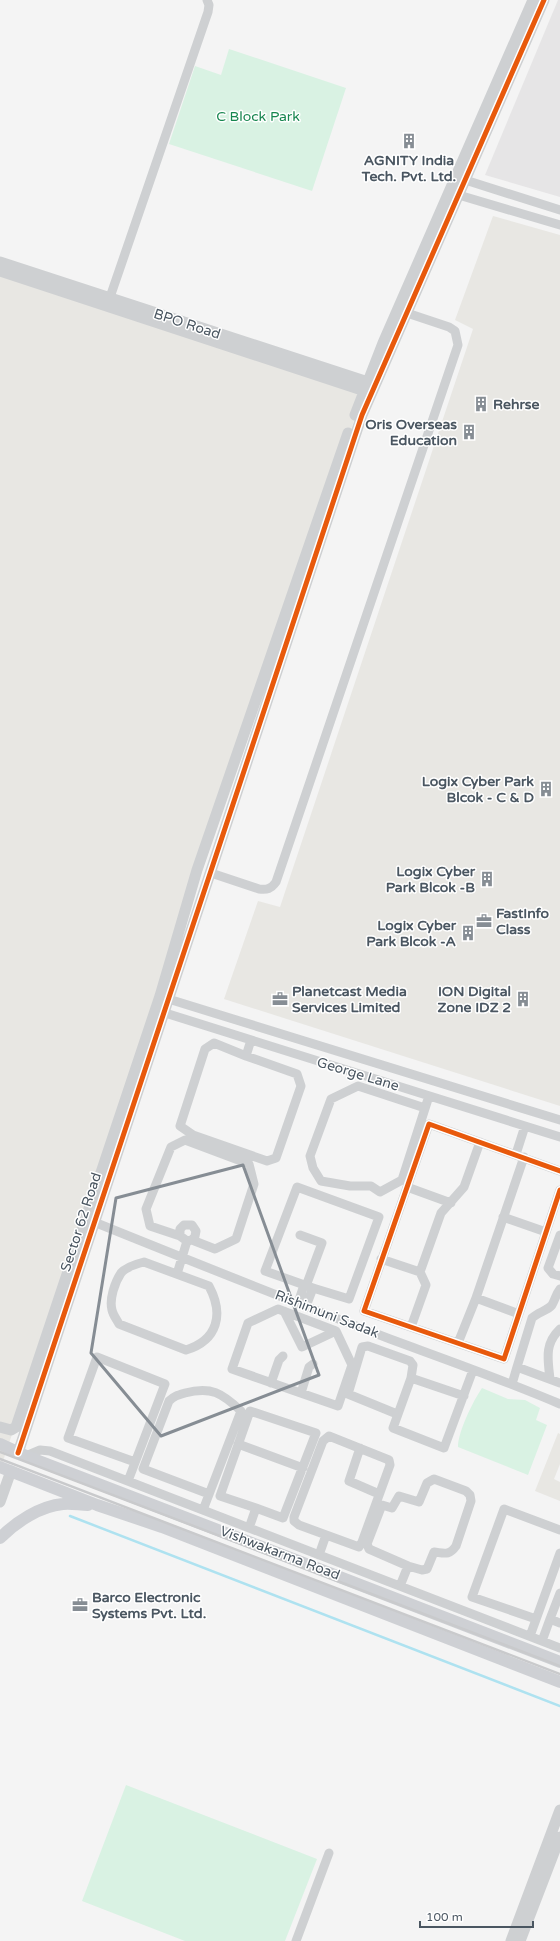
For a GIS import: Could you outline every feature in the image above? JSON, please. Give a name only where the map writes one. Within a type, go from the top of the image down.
[{"type":"main road","name":"Vishwakarma Road","points":[[0,1444],[22,1455],[327,1571],[560,1662]]},
{"type":"main road","name":"Vishwakarma Road","points":[[3,1469],[97,1505],[162,1527],[560,1682]]},
{"type":"main road","points":[[0,1538],[13,1525],[39,1512],[62,1504],[97,1505]]},
{"type":"main road","points":[[305,1583],[311,1577],[311,1565]]},
{"type":"main road","points":[[322,1589],[319,1580],[327,1571]]},
{"type":"street","points":[[108,302],[208,12],[209,5],[207,0]]},
{"type":"street","points":[[164,998],[211,873],[370,388],[407,313],[533,0]]},
{"type":"street","points":[[460,179],[544,0]]},
{"type":"street","points":[[460,179],[560,210]]},
{"type":"street","points":[[454,194],[560,225]]},
{"type":"street","points":[[164,998],[198,870],[370,388],[454,194]]},
{"type":"street","name":"BPO Road","points":[[0,262],[108,302],[370,388]]},
{"type":"street","name":"BPO Road","points":[[0,271],[108,302]]},
{"type":"street","points":[[211,873],[266,890],[272,887],[276,882],[458,345],[455,331],[449,327],[407,313]]},
{"type":"street","name":"Sector 62 Road","points":[[0,1427],[10,1430],[16,1427],[94,1222],[164,998]]},
{"type":"street","name":"George Lane","points":[[164,998],[560,1120]]},
{"type":"street","name":"Sector 62 Road","points":[[22,1455],[60,1311],[160,1012]]},
{"type":"street","name":"George Lane","points":[[160,1012],[560,1137]]},
{"type":"street","points":[[246,1056],[252,1040]]},
{"type":"street","points":[[214,1043],[246,1056],[297,1074],[301,1086],[276,1158],[267,1161],[193,1135],[180,1126],[205,1049],[214,1043]]},
{"type":"street","points":[[425,1108],[358,1086],[335,1096],[331,1099],[310,1156],[313,1168],[321,1181],[350,1186],[371,1186],[380,1192],[392,1187],[402,1180],[429,1096]]},
{"type":"street","points":[[560,1171],[520,1155],[429,1124],[364,1311],[504,1359],[560,1190]]},
{"type":"street","points":[[458,1343],[476,1298],[503,1217],[520,1155],[525,1126]]},
{"type":"street","points":[[185,1140],[249,1164],[254,1184],[236,1239],[215,1250],[186,1239],[150,1226],[146,1210],[171,1147],[185,1140]]},
{"type":"street","points":[[411,1327],[426,1285],[420,1272],[441,1212],[451,1203],[464,1187],[480,1142]]},
{"type":"street","points":[[297,1187],[378,1217],[349,1299],[308,1286],[266,1271],[297,1187]]},
{"type":"street","points":[[407,1187],[451,1203]]},
{"type":"street","points":[[503,1217],[546,1232]]},
{"type":"street","name":"Rishimuni Sadak","points":[[94,1222],[560,1404]]},
{"type":"street","points":[[300,1235],[322,1243],[308,1286],[306,1306],[309,1321]]},
{"type":"street","points":[[560,1235],[548,1268],[553,1274],[560,1276]]},
{"type":"street","points":[[177,1274],[186,1239]]},
{"type":"street","points":[[381,1260],[420,1272]]},
{"type":"street","points":[[144,1262],[177,1274],[208,1286],[214,1297],[217,1311],[214,1328],[207,1340],[196,1347],[186,1350],[119,1324],[112,1310],[111,1299],[115,1285],[122,1272],[133,1265],[144,1262]]},
{"type":"street","points":[[512,1384],[532,1318],[537,1312],[547,1309],[552,1304],[560,1290]]},
{"type":"street","points":[[476,1298],[519,1314]]},
{"type":"street","points":[[278,1309],[284,1311],[336,1331],[352,1365],[338,1406],[232,1369],[248,1323],[278,1309]]},
{"type":"street","points":[[284,1311],[302,1347],[336,1331]]},
{"type":"street","points":[[550,1379],[548,1348],[554,1335],[560,1329]]},
{"type":"street","points":[[397,1414],[348,1394],[362,1347],[368,1346],[410,1361],[413,1365],[411,1378],[393,1428],[444,1448],[473,1370]]},
{"type":"street","points":[[271,1383],[279,1360],[283,1356]]},
{"type":"street","points":[[128,1481],[165,1384],[98,1357],[68,1438],[135,1462]]},
{"type":"street","points":[[301,1393],[309,1367],[313,1364]]},
{"type":"street","points":[[517,1367],[560,1383]]},
{"type":"street","points":[[411,1378],[464,1396]]},
{"type":"street","points":[[203,1510],[241,1411],[220,1394],[204,1389],[173,1396],[169,1401],[143,1469],[209,1494]]},
{"type":"street","points":[[250,1411],[316,1433],[284,1518],[220,1496],[238,1444],[250,1411]]},
{"type":"street","points":[[329,1436],[360,1448],[389,1460],[390,1465],[360,1546],[357,1548],[299,1525],[294,1521],[294,1517],[323,1441],[329,1436]]},
{"type":"street","points":[[238,1444],[303,1468]]},
{"type":"street","points":[[360,1448],[349,1481],[379,1494]]},
{"type":"street","points":[[22,1455],[40,1450],[50,1451],[560,1648]]},
{"type":"street","points":[[0,1502],[3,1469]]},
{"type":"street","points":[[434,1478],[466,1491],[470,1495],[471,1501],[456,1546],[452,1552],[446,1554],[434,1552],[427,1569],[422,1570],[408,1566],[369,1549],[367,1544],[382,1505],[392,1508],[399,1496],[419,1502],[427,1483],[434,1478]]},
{"type":"street","points":[[250,1528],[256,1508]]},
{"type":"street","points":[[466,1612],[504,1509],[560,1530]]},
{"type":"street","points":[[319,1555],[326,1535]]},
{"type":"street","points":[[530,1636],[560,1553]]},
{"type":"street","points":[[400,1586],[408,1566]]},
{"type":"street","points":[[542,1641],[560,1593]]},
{"type":"street","points":[[472,1597],[536,1619]]},
{"type":"street","points":[[550,1619],[560,1623]]},
{"type":"street","points":[[511,1941],[560,1810]]},
{"type":"street","points":[[520,1941],[560,1837]]},
{"type":"street","points":[[296,1941],[330,1853]]},
{"type":"highlighted area","points":[[243,1165],[319,1375],[161,1436],[91,1353],[116,1198]]},
{"type":"shaded area","points":[[558,0],[560,0],[560,197],[485,175]]},
{"type":"shaded area","points":[[493,216],[560,235],[560,1106],[224,999],[258,901],[280,907],[473,329],[455,320]]},
{"type":"shaded area","points":[[0,267],[367,382],[1,1467],[0,1467]]},
{"type":"shaded area","points":[[558,1433],[560,1434],[560,1464],[554,1479],[560,1482],[560,1501],[535,1491]]},
{"type":"green space","name":"C Block Park","points":[[229,49],[346,88],[312,191],[169,144],[195,66],[221,75]]},
{"type":"green space","points":[[482,1388],[508,1399],[525,1400],[540,1408],[536,1420],[547,1425],[528,1475],[458,1447],[460,1433],[474,1401]]},
{"type":"green space","points":[[126,1785],[317,1859],[285,1941],[185,1941],[82,1901]]},
{"type":"waterway","points":[[70,1516],[560,1706]]},
{"type":"railway","points":[[0,1452],[560,1666]]},
{"type":"railway","points":[[0,1459],[560,1674]]},
{"type":"cycle path","points":[[18,1453],[362,415],[544,0]]},
{"type":"cycle path","points":[[560,1171],[429,1124],[364,1311],[504,1359],[560,1190]]},
{"type":"place","name":"AGNITY India Tech. Pvt. Ltd.","points":[[409,141]]},
{"type":"place","name":"Rehrse","points":[[481,404]]},
{"type":"place","name":"Oris Overseas Education","points":[[469,432]]},
{"type":"place","name":"Logix Cyber Park Blcok - C & D","points":[[546,789]]},
{"type":"place","name":"Logix Cyber Park Blcok -B","points":[[487,879]]},
{"type":"place","name":"FastInfo Class","points":[[484,921]]},
{"type":"place","name":"Logix Cyber Park Blcok -A","points":[[468,933]]},
{"type":"place","name":"Planetcast Media Services Limited","points":[[280,999]]},
{"type":"place","name":"ION Digital Zone IDZ 2","points":[[523,999]]},
{"type":"place","name":"Barco Electronic Systems Pvt. Ltd.","points":[[80,1605]]}]
